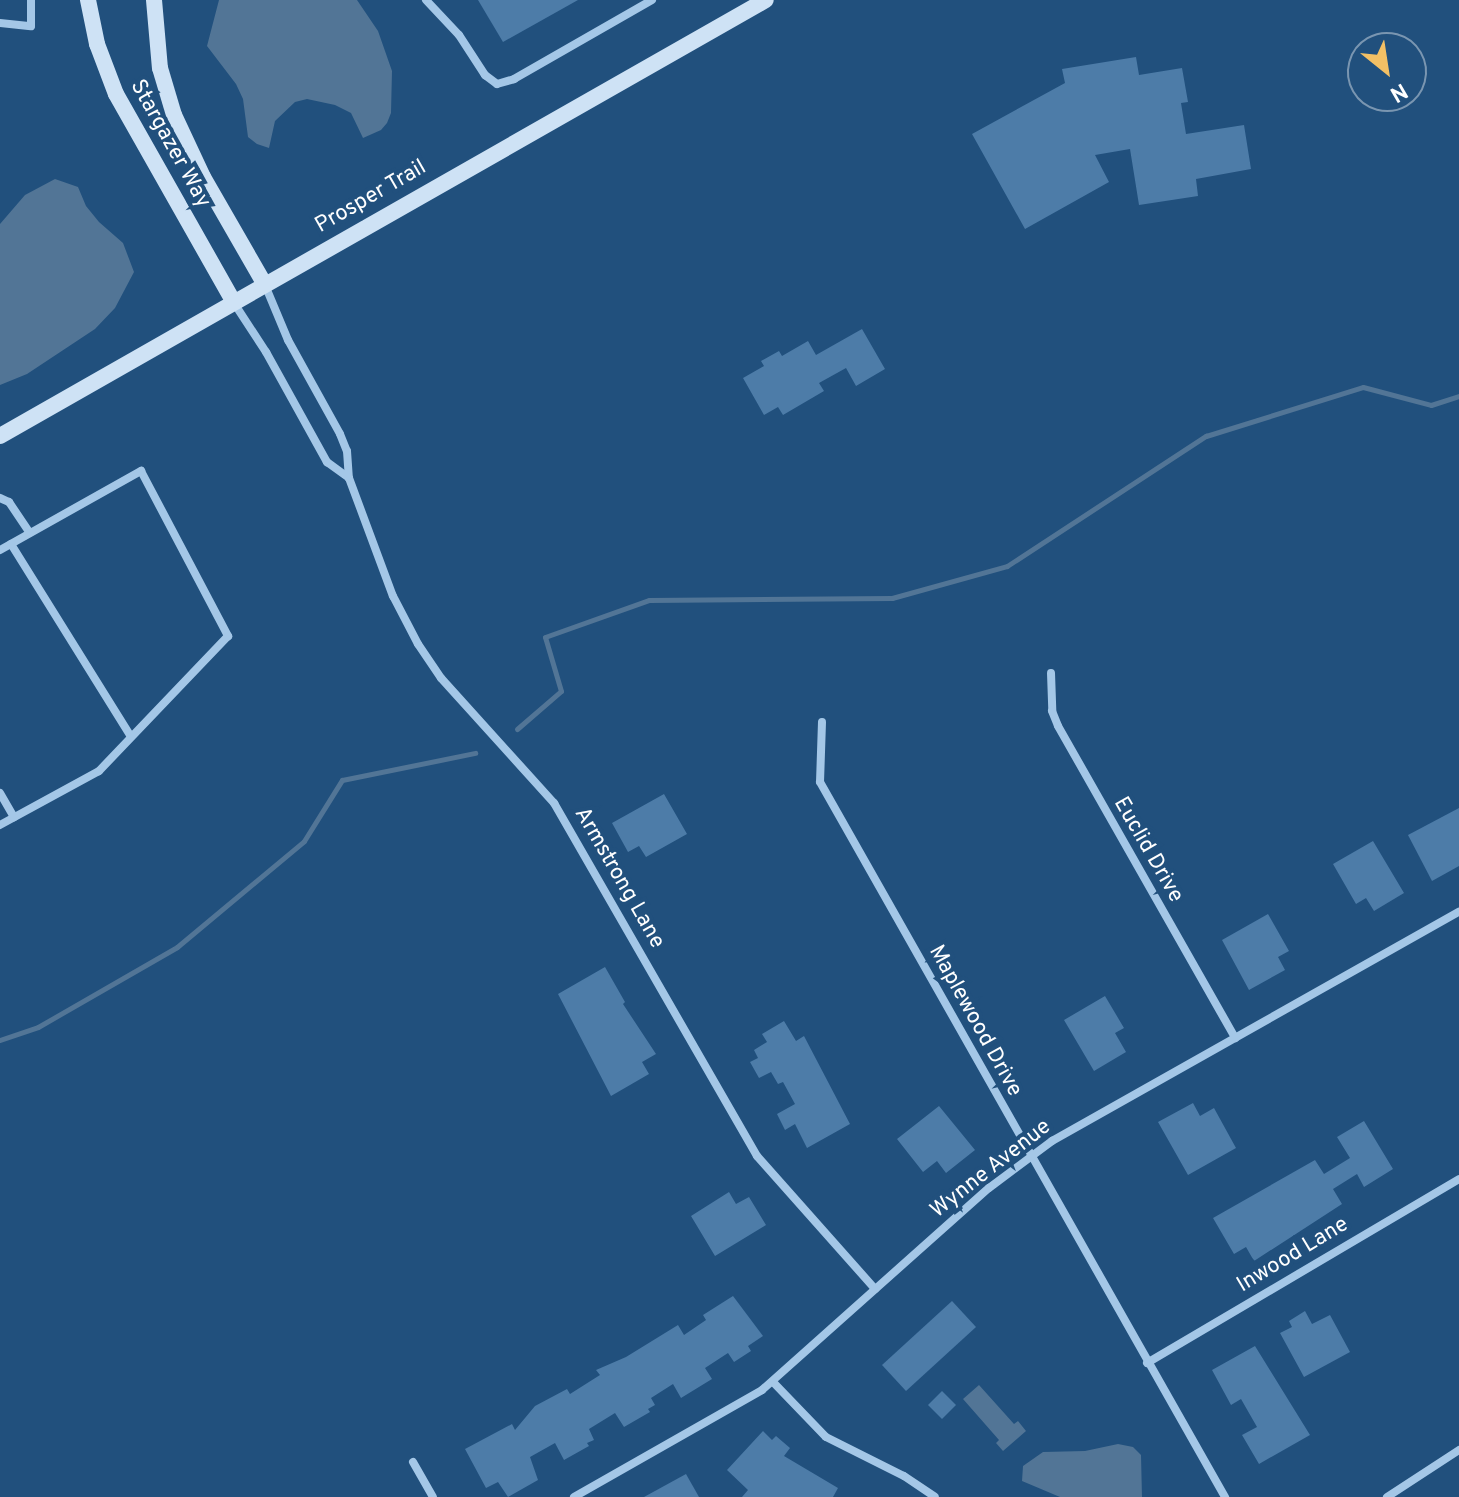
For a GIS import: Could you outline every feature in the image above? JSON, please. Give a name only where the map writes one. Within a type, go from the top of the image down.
[{"type":"street","points":[[0,23],[31,26],[31,0]]},
{"type":"street","name":"Stargazer Way","points":[[88,0],[97,44],[116,94],[233,301]]},
{"type":"street","name":"Stargazer Way","points":[[154,0],[160,68],[174,115],[197,167],[264,283]]},
{"type":"street","points":[[426,0],[459,35],[493,82],[514,79],[652,0]]},
{"type":"street","name":"Prosper Trail","points":[[0,436],[766,0]]},
{"type":"street","name":"Armstrong Lane","points":[[264,283],[288,340],[340,434],[347,451],[349,478],[399,610],[429,662],[554,803],[757,1156],[875,1289]]},
{"type":"street","name":"Armstrong Lane","points":[[233,301],[266,352],[327,462],[349,478]]},
{"type":"street","points":[[0,825],[99,771],[228,636],[141,471],[4,545],[131,737]]},
{"type":"street","points":[[0,498],[9,502],[30,533]]},
{"type":"street","name":"Euclid Drive","points":[[1051,673],[1052,711],[1058,726],[1235,1038]]},
{"type":"street","name":"Maplewood Drive","points":[[822,722],[820,782],[1225,1497]]},
{"type":"street","points":[[0,793],[14,817]]},
{"type":"street","name":"Wynne Avenue","points":[[574,1497],[773,1382],[875,1289],[1030,1156],[1459,912]]},
{"type":"street","name":"Inwood Lane","points":[[1147,1363],[1459,1179]]},
{"type":"street","points":[[773,1382],[826,1437],[904,1476],[935,1497]]},
{"type":"street","points":[[1387,1497],[1459,1450]]},
{"type":"street","points":[[413,1462],[433,1497]]},
{"type":"water","points":[[219,0],[357,0],[378,31],[392,71],[391,113],[387,123],[381,130],[363,138],[351,113],[335,105],[307,99],[295,102],[275,121],[269,148],[257,144],[248,137],[243,99],[236,84],[207,46]]},
{"type":"water","points":[[55,179],[78,187],[86,206],[123,243],[134,272],[115,308],[95,329],[27,374],[0,385],[0,224],[25,195]]},
{"type":"water","points":[[979,1385],[1014,1424],[1018,1421],[1026,1431],[1003,1451],[996,1443],[999,1440],[963,1399]]},
{"type":"water","points":[[1118,1444],[1133,1447],[1141,1455],[1142,1497],[1060,1497],[1022,1481],[1023,1466],[1043,1452],[1085,1451]]},
{"type":"building","points":[[478,0],[578,0],[503,42]]},
{"type":"building","points":[[1136,57],[1139,75],[1182,68],[1188,102],[1181,103],[1186,134],[1244,125],[1251,169],[1196,179],[1198,196],[1139,205],[1130,149],[1095,155],[1109,182],[1025,229],[972,134],[1065,83],[1062,69]]},
{"type":"building","points":[[862,329],[885,369],[856,386],[846,368],[819,383],[824,391],[783,415],[778,407],[764,415],[743,378],[764,366],[761,361],[779,351],[782,356],[808,341],[816,355]]},
{"type":"building","points":[[664,794],[687,834],[646,857],[639,846],[628,852],[612,823]]},
{"type":"building","points":[[1459,808],[1459,866],[1432,881],[1408,835]]},
{"type":"building","points":[[1373,841],[1404,893],[1374,911],[1366,898],[1356,904],[1333,864]]},
{"type":"building","points":[[1268,914],[1289,951],[1278,957],[1285,970],[1249,990],[1222,940]]},
{"type":"building","points":[[605,967],[625,1002],[623,1004],[656,1054],[642,1062],[649,1074],[611,1096],[558,994]]},
{"type":"building","points":[[1105,996],[1124,1028],[1115,1033],[1126,1052],[1094,1071],[1064,1020]]},
{"type":"building","points":[[784,1021],[796,1041],[804,1036],[850,1124],[807,1148],[795,1124],[785,1130],[777,1114],[795,1104],[783,1082],[778,1084],[771,1072],[759,1078],[750,1062],[758,1058],[754,1050],[767,1042],[762,1034]]},
{"type":"building","points":[[1193,1103],[1200,1116],[1214,1108],[1236,1148],[1188,1175],[1158,1122]]},
{"type":"building","points":[[939,1106],[975,1150],[946,1173],[937,1161],[923,1172],[897,1139]]},
{"type":"building","points":[[1364,1121],[1393,1169],[1364,1187],[1357,1174],[1333,1189],[1342,1204],[1254,1261],[1246,1247],[1234,1254],[1213,1218],[1315,1160],[1324,1174],[1350,1158],[1337,1137]]},
{"type":"building","points":[[729,1192],[736,1204],[749,1197],[766,1225],[715,1256],[691,1216]]},
{"type":"building","points":[[733,1296],[763,1336],[748,1346],[751,1351],[734,1362],[728,1353],[705,1368],[712,1379],[681,1398],[673,1384],[651,1398],[655,1405],[648,1409],[650,1412],[624,1427],[615,1413],[589,1429],[594,1440],[587,1443],[589,1446],[564,1460],[555,1443],[530,1457],[538,1480],[508,1497],[498,1482],[486,1488],[465,1449],[512,1424],[515,1430],[535,1406],[567,1389],[570,1394],[600,1375],[596,1370],[626,1357],[678,1325],[684,1335],[706,1320],[703,1315]]},
{"type":"building","points":[[952,1301],[976,1327],[906,1391],[882,1365]]},
{"type":"building","points":[[1305,1311],[1312,1324],[1330,1315],[1350,1352],[1304,1377],[1280,1333],[1292,1327],[1289,1321]]},
{"type":"building","points":[[1255,1346],[1310,1435],[1259,1464],[1242,1435],[1257,1427],[1241,1399],[1231,1405],[1212,1370]]},
{"type":"building","points":[[942,1391],[956,1405],[942,1419],[928,1405]]},
{"type":"building","points":[[763,1431],[772,1440],[776,1436],[790,1448],[784,1456],[838,1488],[833,1497],[742,1497],[748,1490],[727,1470]]},
{"type":"building","points":[[686,1474],[699,1497],[644,1497]]},
{"type":"waterway","points":[[517,729],[561,691],[545,637],[649,600],[892,598],[1007,566],[1206,436],[1363,387],[1431,405],[1459,396]]},
{"type":"waterway","points":[[0,1040],[38,1027],[177,947],[304,841],[342,780],[475,753]]}]
